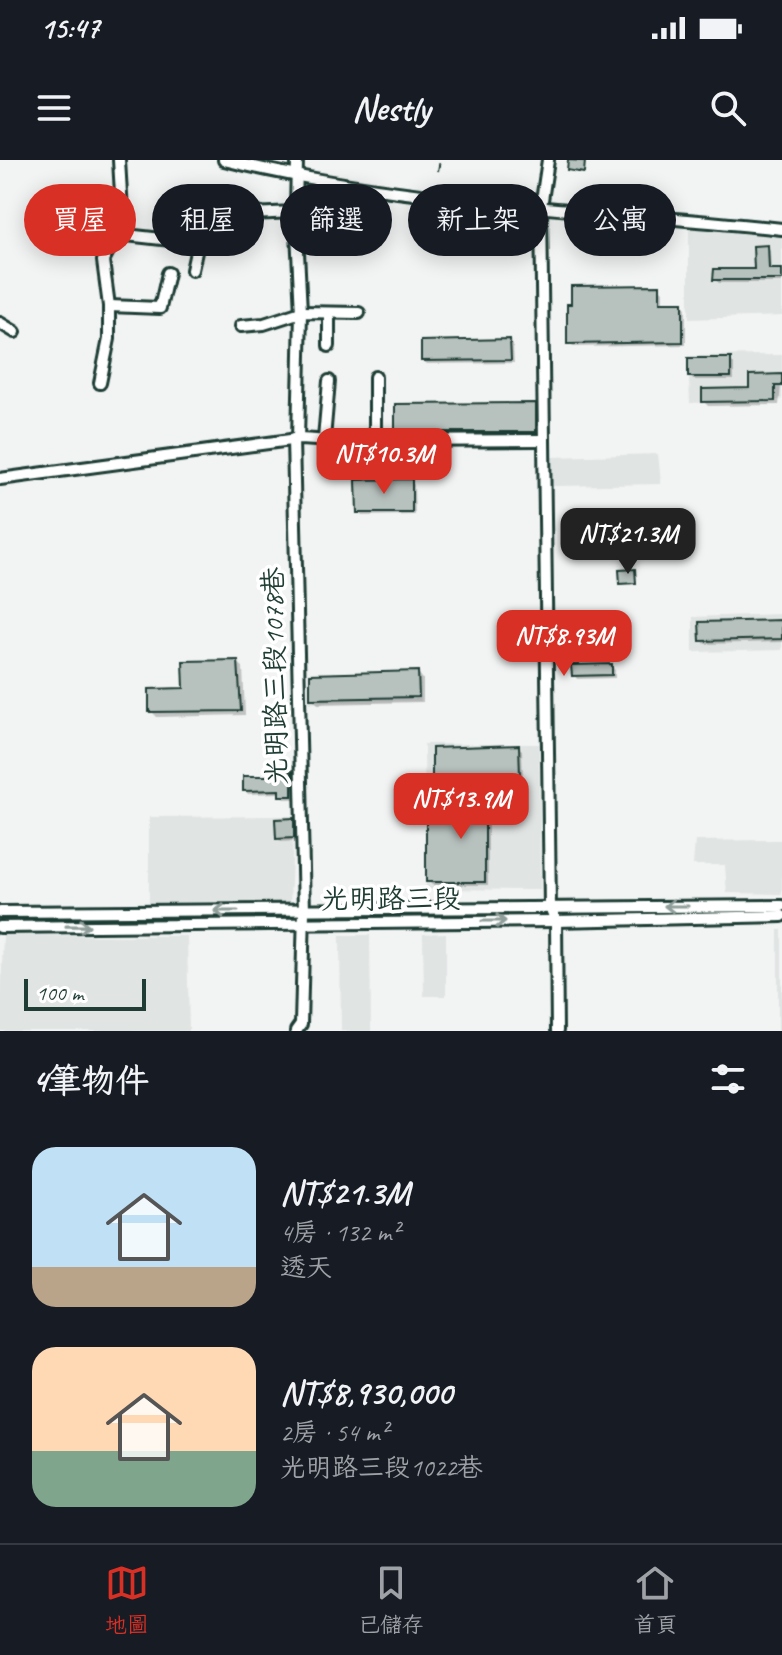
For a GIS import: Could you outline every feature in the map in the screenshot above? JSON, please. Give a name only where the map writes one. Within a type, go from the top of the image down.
[{"type":"street","points":[[119,160],[120,184]]},
{"type":"street","points":[[224,160],[296,178],[408,194]]},
{"type":"street","name":"光明路三段1078巷","points":[[296,184],[297,160]]},
{"type":"street","points":[[544,184],[548,160]]},
{"type":"street","points":[[548,208],[782,229]]},
{"type":"street","points":[[136,236],[198,243],[192,270]]},
{"type":"street","points":[[100,383],[109,339],[109,306],[103,261],[106,256]]},
{"type":"street","name":"光明路三段1078巷","points":[[296,1031],[301,1024],[304,916],[295,439],[301,312],[298,256]]},
{"type":"street","points":[[542,256],[550,907],[556,921],[557,1031]]},
{"type":"street","points":[[109,306],[160,308],[168,273]]},
{"type":"street","points":[[241,326],[264,324],[301,312],[359,313]]},
{"type":"street","points":[[329,313],[329,346]]},
{"type":"street","points":[[0,323],[15,332]]},
{"type":"street","points":[[375,377],[375,441]]},
{"type":"street","points":[[324,439],[329,381]]},
{"type":"street","points":[[0,479],[295,439],[357,444],[375,441],[544,440]]},
{"type":"street","name":"光明路三段","points":[[0,927],[550,907],[782,906]]},
{"type":"street","name":"光明路三段","points":[[0,912],[556,921],[782,916]]},
{"type":"path","points":[[438,171],[440,160]]},
{"type":"shaded area","points":[[689,227],[782,232],[782,316],[689,319]]},
{"type":"shaded area","points":[[782,355],[782,400],[690,403],[688,356]]},
{"type":"shaded area","points":[[658,454],[661,484],[553,486],[552,457]]},
{"type":"shaded area","points":[[782,614],[782,650],[693,652],[693,617]]},
{"type":"shaded area","points":[[420,674],[421,701],[309,703],[309,676]]},
{"type":"shaded area","points":[[424,744],[539,744],[540,890],[426,889]]},
{"type":"shaded area","points":[[294,816],[290,902],[149,903],[149,817]]},
{"type":"shaded area","points":[[782,840],[782,894],[727,893],[725,865],[693,865],[695,841]]},
{"type":"shaded area","points":[[778,930],[782,930],[782,1031],[778,1031]]},
{"type":"shaded area","points":[[446,933],[446,996],[424,996],[423,934]]},
{"type":"shaded area","points":[[3,935],[187,936],[189,1031],[0,1031]]},
{"type":"shaded area","points":[[340,935],[370,935],[371,1031],[341,1031]]},
{"type":"building","points":[[568,160],[585,161],[584,173],[567,170]]},
{"type":"building","points":[[768,245],[769,269],[782,269],[782,280],[713,280],[714,269],[754,269],[753,246]]},
{"type":"building","points":[[660,285],[660,302],[683,302],[683,342],[567,344],[567,304],[571,304],[571,286]]},
{"type":"building","points":[[510,339],[511,360],[421,361],[421,341]]},
{"type":"building","points":[[688,358],[731,358],[731,377],[688,377]]},
{"type":"building","points":[[782,374],[782,386],[775,386],[775,401],[702,402],[702,389],[749,388],[749,375]]},
{"type":"building","points":[[536,403],[536,432],[395,432],[395,404]]},
{"type":"building","points":[[412,479],[412,513],[357,513],[356,480]]},
{"type":"building","points":[[635,569],[636,583],[620,584],[619,570]]},
{"type":"building","points":[[782,620],[782,639],[700,641],[699,622]]},
{"type":"building","points":[[238,660],[241,711],[149,712],[149,689],[184,688],[183,661]]},
{"type":"building","points":[[612,664],[612,675],[572,676],[571,665]]},
{"type":"building","points":[[418,671],[419,697],[310,699],[310,674]]},
{"type":"building","points":[[519,745],[520,776],[432,779],[432,748]]},
{"type":"building","points":[[292,771],[292,796],[279,796],[279,790],[243,791],[243,776],[279,776],[279,772]]},
{"type":"building","points":[[512,801],[512,820],[485,820],[485,882],[426,882],[426,821],[444,821],[444,802]]},
{"type":"building","points":[[294,818],[294,838],[276,839],[275,819]]}]
